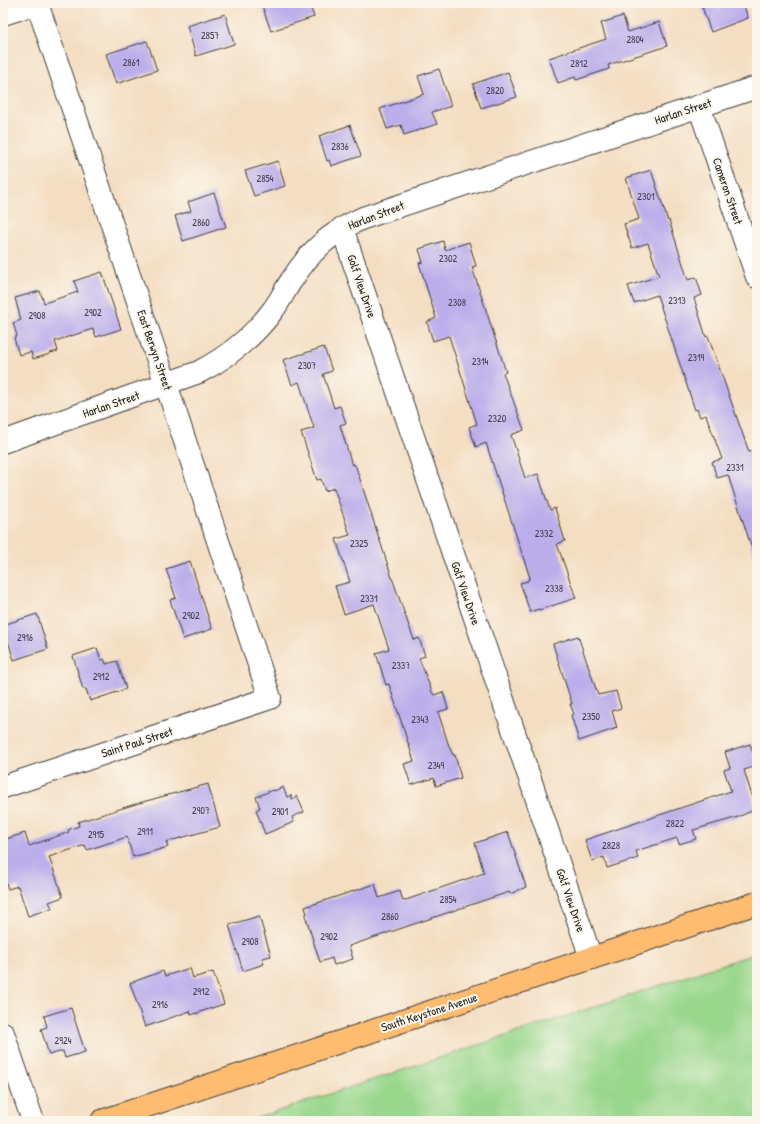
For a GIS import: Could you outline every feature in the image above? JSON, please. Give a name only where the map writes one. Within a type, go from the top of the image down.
[{"type":"main road","name":"South Keystone Avenue","points":[[102,1121],[757,903]]},
{"type":"street","points":[[3,14],[37,3]]},
{"type":"street","name":"East Berwyn Street","points":[[37,3],[166,384],[270,698]]},
{"type":"street","name":"Harlan Street","points":[[3,442],[199,372],[223,359],[257,329],[273,310],[298,269],[313,251],[342,228],[363,218],[757,87]]},
{"type":"street","name":"Cameron Street","points":[[699,106],[757,277]]},
{"type":"street","name":"Golf View Drive","points":[[342,228],[591,958]]},
{"type":"street","name":"Saint Paul Street","points":[[3,787],[270,698]]},
{"type":"street","points":[[3,1033],[33,1121]]},
{"type":"green space","points":[[757,953],[757,1121],[248,1121]]},
{"type":"building","points":[[261,3],[309,3],[314,17],[271,31]]},
{"type":"building","points":[[713,3],[743,3],[748,18],[711,32],[702,7]]},
{"type":"building","points":[[225,14],[234,44],[196,56],[187,26]]},
{"type":"building","points":[[623,16],[628,32],[659,22],[667,46],[608,65],[609,69],[576,80],[575,77],[558,83],[549,58],[606,39],[601,23]]},
{"type":"building","points":[[147,41],[157,70],[116,84],[106,54]]},
{"type":"building","points":[[439,69],[451,106],[432,112],[437,124],[404,135],[401,125],[387,129],[380,109],[424,94],[418,76]]},
{"type":"building","points":[[508,72],[517,97],[481,108],[473,84]]},
{"type":"building","points":[[350,125],[361,156],[331,166],[329,160],[327,161],[319,136]]},
{"type":"building","points":[[278,161],[285,186],[254,196],[245,171]]},
{"type":"building","points":[[651,170],[688,280],[696,277],[702,295],[694,298],[706,337],[708,336],[749,452],[757,449],[757,555],[754,555],[728,475],[717,478],[712,462],[722,459],[706,415],[700,417],[697,409],[695,410],[657,295],[634,303],[628,286],[659,276],[648,243],[632,248],[624,224],[639,219],[626,178]]},
{"type":"building","points":[[214,193],[226,227],[183,241],[175,216],[191,211],[188,202]]},
{"type":"building","points":[[443,241],[445,250],[469,242],[476,266],[472,267],[506,372],[503,373],[524,430],[511,435],[525,478],[538,474],[550,510],[555,508],[565,541],[557,544],[576,598],[539,610],[530,612],[520,583],[528,581],[530,578],[486,443],[476,447],[469,427],[477,424],[449,336],[433,341],[427,322],[436,318],[419,263],[423,262],[419,249]]},
{"type":"building","points":[[102,272],[121,329],[96,337],[93,329],[55,341],[58,351],[33,359],[31,352],[19,355],[14,338],[17,336],[13,323],[21,320],[15,298],[40,291],[44,303],[78,292],[74,281]]},
{"type":"building","points":[[324,347],[332,371],[323,374],[334,408],[340,406],[346,423],[340,425],[352,465],[354,464],[356,467],[414,640],[419,638],[425,656],[419,658],[432,692],[434,695],[443,692],[448,709],[438,712],[449,746],[453,755],[455,755],[461,778],[436,786],[434,778],[411,785],[404,764],[414,761],[389,684],[386,685],[376,653],[389,649],[374,604],[344,614],[335,586],[350,582],[336,539],[350,535],[334,488],[325,491],[321,479],[317,480],[301,432],[314,428],[299,382],[292,385],[283,360]]},
{"type":"building","points":[[190,561],[212,629],[183,639],[170,600],[176,598],[166,569]]},
{"type":"building","points":[[37,614],[48,649],[14,660],[3,625]]},
{"type":"building","points":[[578,636],[598,695],[616,691],[621,708],[612,711],[617,728],[579,741],[571,715],[574,714],[570,704],[572,704],[553,644]]},
{"type":"building","points":[[97,648],[101,660],[104,659],[106,664],[117,661],[126,689],[90,701],[86,689],[83,689],[73,656]]},
{"type":"building","points":[[750,744],[757,766],[744,770],[756,809],[738,817],[693,830],[696,839],[679,844],[677,838],[636,851],[638,858],[607,868],[604,857],[592,861],[585,840],[731,791],[724,770],[730,768],[725,752]]},
{"type":"building","points":[[208,784],[220,827],[166,842],[168,847],[133,857],[127,837],[87,850],[85,845],[49,857],[63,897],[49,902],[52,908],[28,916],[18,886],[8,889],[3,874],[3,840],[25,833],[29,846],[69,832],[68,830],[79,826],[78,822]]},
{"type":"building","points":[[283,787],[287,797],[291,795],[292,799],[297,796],[304,812],[292,817],[294,822],[265,834],[256,810],[260,808],[256,797]]},
{"type":"building","points":[[508,832],[526,887],[510,894],[509,892],[349,946],[353,959],[334,965],[332,958],[320,962],[305,915],[307,914],[305,907],[375,884],[379,898],[400,891],[403,901],[484,873],[475,843]]},
{"type":"building","points":[[259,916],[271,956],[262,958],[264,964],[243,971],[229,925]]},
{"type":"building","points":[[190,968],[193,978],[213,972],[224,1004],[191,1015],[190,1011],[145,1027],[130,983],[163,971],[165,976]]},
{"type":"building","points":[[71,1008],[85,1052],[65,1058],[63,1051],[49,1055],[41,1029],[47,1027],[44,1016]]}]
